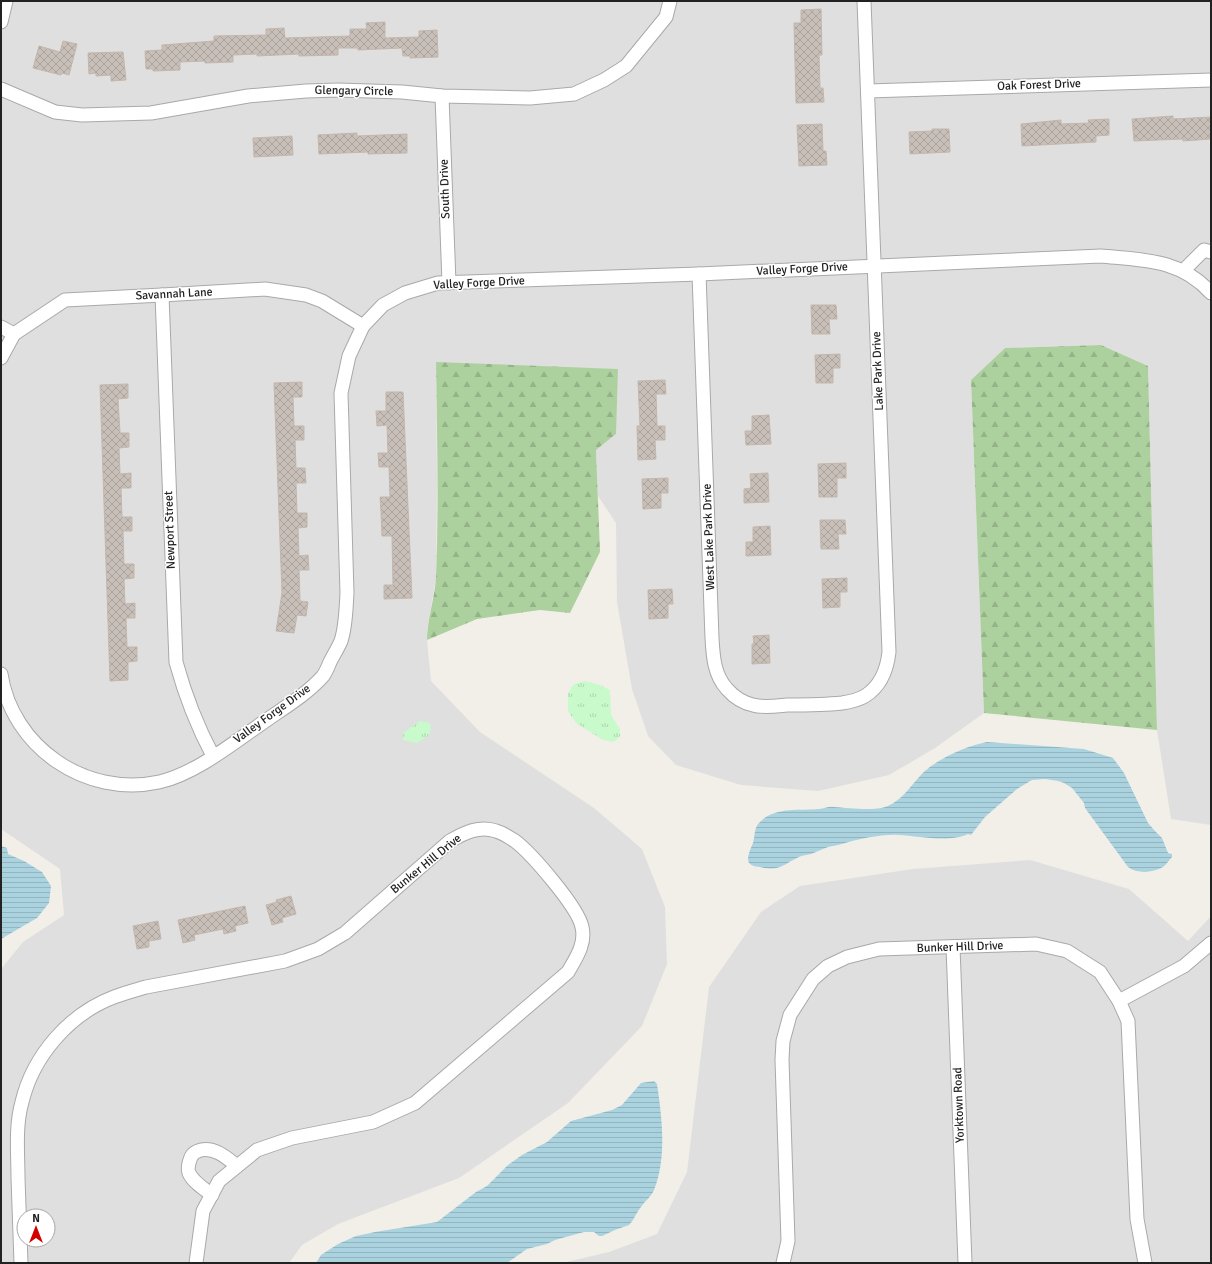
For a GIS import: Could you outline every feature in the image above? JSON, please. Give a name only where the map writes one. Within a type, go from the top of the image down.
[{"type":"street","points":[[1,22],[6,1]]},
{"type":"street","name":"Glengary Circle","points":[[1,89],[55,112],[82,115],[151,113],[248,96],[306,91],[338,90],[402,92],[442,96],[530,98],[574,94],[604,80],[626,66],[666,17],[670,1]]},
{"type":"street","name":"Lake Park Drive","points":[[830,704],[855,700],[865,696],[872,690],[880,682],[885,673],[889,652],[864,1]]},
{"type":"street","name":"Oak Forest Drive","points":[[868,91],[1211,80]]},
{"type":"street","name":"South Drive","points":[[442,96],[449,282]]},
{"type":"street","points":[[1183,271],[1204,250],[1211,252]]},
{"type":"street","name":"Valley Forge Drive","points":[[1,674],[11,709],[19,724],[42,751],[62,766],[82,776],[93,780],[126,785],[160,782],[181,775],[213,756],[300,697],[323,675],[341,641],[347,593],[341,393],[349,356],[363,326],[384,305],[405,293],[425,286],[449,282],[700,274],[1101,256],[1156,261],[1183,271],[1202,282],[1211,293]]},
{"type":"street","name":"West Lake Park Drive","points":[[700,274],[712,638],[717,673],[721,682],[728,690],[736,697],[753,705],[773,706],[830,704]]},
{"type":"street","name":"Savannah Lane","points":[[1,358],[14,334],[64,300],[162,296],[265,289],[306,295],[322,301],[363,326]]},
{"type":"street","name":"Newport Street","points":[[162,296],[176,662],[184,691],[201,734],[213,756]]},
{"type":"street","points":[[1,327],[14,334]]},
{"type":"street","name":"Bunker Hill Drive","points":[[21,1263],[17,1147],[18,1123],[22,1102],[29,1080],[39,1061],[59,1034],[70,1023],[99,1004],[114,997],[146,987],[285,961],[318,949],[345,933],[450,841],[468,832],[485,829],[496,830],[511,838],[525,849],[568,900],[579,916],[582,927],[581,949],[568,972],[415,1103],[373,1122],[292,1138],[257,1150],[219,1181],[203,1211],[196,1263]]},
{"type":"street","points":[[1119,1000],[1184,966],[1211,943]]},
{"type":"street","name":"Bunker Hill Drive","points":[[783,1263],[788,1240],[782,1060],[783,1041],[790,1015],[813,979],[828,966],[847,957],[879,949],[1036,944],[1067,951],[1100,972],[1119,1000],[1128,1021],[1137,1220],[1145,1263]]},
{"type":"street","name":"Yorktown Road","points":[[953,946],[965,1263]]},
{"type":"street","points":[[212,1195],[195,1181],[189,1172],[189,1163],[193,1154],[208,1149],[221,1154],[237,1166]]},
{"type":"shaded area","points":[[1,1],[1211,1],[1211,825],[1171,819],[1157,730],[1148,366],[1101,345],[1005,348],[971,380],[984,713],[935,748],[889,775],[818,791],[741,785],[676,765],[648,736],[632,689],[617,602],[616,523],[598,496],[596,450],[616,434],[436,362],[436,579],[427,630],[431,681],[480,732],[594,808],[642,849],[665,907],[667,964],[642,1026],[568,1103],[459,1178],[338,1224],[302,1245],[289,1263],[1,1263],[1,969],[23,942],[64,915],[60,869],[1,829]]},
{"type":"shaded area","points":[[1030,860],[1129,889],[1188,941],[1211,916],[1211,1263],[562,1263],[609,1252],[657,1234],[687,1172],[709,987],[761,912],[800,886],[913,869]]},
{"type":"green space","points":[[1101,345],[1148,366],[1157,730],[984,713],[971,380],[1005,348]]},
{"type":"green space","points":[[436,362],[618,369],[616,434],[596,450],[600,552],[570,613],[540,610],[477,619],[427,640],[428,624],[436,577],[437,550],[438,470]]},
{"type":"green space","points":[[585,681],[600,685],[610,690],[611,715],[620,729],[620,736],[614,742],[603,740],[576,723],[568,711],[568,693],[574,684]]},
{"type":"green space","points":[[420,721],[430,723],[431,728],[429,735],[417,743],[403,740],[403,733]]},
{"type":"water","points":[[987,742],[1084,749],[1113,758],[1124,773],[1148,823],[1162,838],[1168,853],[1172,854],[1172,857],[1166,865],[1155,871],[1140,872],[1128,867],[1072,788],[1058,781],[1045,779],[1032,780],[1017,789],[985,817],[971,835],[968,834],[960,837],[943,839],[899,835],[878,836],[828,847],[811,854],[800,856],[777,868],[772,869],[757,867],[749,863],[748,856],[753,843],[756,827],[765,818],[772,814],[788,810],[821,809],[830,807],[867,809],[885,807],[897,801],[931,766],[963,749]]},
{"type":"water","points":[[1,846],[7,848],[8,854],[24,861],[42,872],[51,886],[49,903],[37,918],[1,939]]},
{"type":"water","points":[[654,1081],[657,1084],[662,1124],[661,1165],[653,1192],[639,1209],[629,1225],[602,1236],[599,1236],[594,1232],[584,1232],[555,1240],[547,1244],[527,1249],[507,1263],[316,1263],[321,1255],[338,1244],[356,1236],[437,1222],[476,1192],[487,1186],[508,1165],[522,1155],[547,1142],[571,1121],[612,1110],[622,1105],[641,1083]]},
{"type":"building","points":[[821,9],[822,55],[819,55],[820,88],[823,88],[824,102],[796,103],[794,23],[801,23],[801,10]]},
{"type":"building","points":[[385,22],[385,38],[419,37],[419,31],[437,30],[438,57],[410,58],[410,56],[403,56],[402,48],[358,50],[358,48],[338,48],[338,55],[233,55],[233,62],[180,62],[180,70],[153,71],[153,69],[146,69],[145,51],[162,50],[162,45],[214,41],[214,36],[266,35],[266,29],[284,28],[285,38],[350,36],[350,29],[367,29],[366,23]]},
{"type":"building","points":[[63,41],[77,44],[69,75],[62,73],[61,75],[33,68],[39,46],[60,52]]},
{"type":"building","points":[[123,52],[126,80],[111,81],[111,75],[96,76],[96,73],[89,74],[88,53]]},
{"type":"building","points":[[1173,116],[1173,119],[1211,117],[1211,139],[1183,141],[1183,139],[1134,141],[1132,119]]},
{"type":"building","points":[[1109,119],[1109,135],[1096,136],[1096,142],[1022,146],[1021,124],[1061,120],[1061,124],[1089,123],[1088,120]]},
{"type":"building","points":[[822,124],[823,151],[826,151],[827,165],[799,166],[797,125]]},
{"type":"building","points":[[932,129],[949,129],[950,152],[910,154],[909,132],[932,131]]},
{"type":"building","points":[[357,133],[357,136],[407,134],[407,153],[368,154],[368,152],[319,154],[318,135]]},
{"type":"building","points":[[292,136],[293,155],[254,157],[253,138]]},
{"type":"building","points":[[811,305],[836,305],[837,319],[829,319],[830,334],[812,334]]},
{"type":"building","points":[[840,354],[840,368],[833,368],[833,383],[816,383],[815,355]]},
{"type":"building","points":[[665,380],[666,394],[656,394],[657,426],[665,426],[665,440],[655,440],[656,459],[638,460],[637,426],[640,426],[638,381]]},
{"type":"building","points":[[302,382],[302,397],[293,397],[294,426],[304,426],[304,440],[295,440],[296,468],[305,468],[306,483],[296,483],[297,513],[307,513],[307,527],[298,528],[299,556],[308,555],[309,570],[299,570],[300,601],[308,602],[306,616],[297,615],[294,633],[276,631],[282,593],[274,383]]},
{"type":"building","points":[[128,384],[128,398],[118,399],[120,433],[129,433],[129,447],[119,448],[120,474],[131,473],[131,488],[121,488],[122,517],[132,517],[132,531],[123,531],[124,564],[134,564],[134,578],[124,579],[125,604],[135,603],[135,618],[126,618],[127,647],[137,647],[137,661],[128,662],[128,680],[110,681],[100,385]]},
{"type":"building","points":[[386,392],[403,392],[412,598],[384,599],[384,585],[393,585],[392,536],[382,536],[380,497],[390,497],[389,467],[379,467],[378,453],[388,453],[387,425],[377,426],[376,411],[386,411]]},
{"type":"building","points":[[769,415],[771,444],[746,445],[745,431],[752,431],[752,416]]},
{"type":"building","points":[[846,463],[846,478],[837,478],[837,497],[819,497],[818,464]]},
{"type":"building","points":[[768,473],[769,502],[744,503],[744,489],[751,488],[750,474]]},
{"type":"building","points":[[668,478],[668,493],[661,493],[661,508],[643,509],[642,479]]},
{"type":"building","points":[[820,520],[845,520],[846,534],[838,534],[839,549],[821,549]]},
{"type":"building","points":[[770,526],[771,555],[746,556],[746,542],[753,542],[753,527]]},
{"type":"building","points":[[847,578],[847,592],[840,592],[840,607],[823,608],[822,579]]},
{"type":"building","points":[[672,589],[673,604],[668,604],[668,618],[649,619],[648,590]]},
{"type":"building","points":[[769,635],[770,663],[752,664],[752,644],[754,644],[753,636]]},
{"type":"building","points":[[291,896],[296,914],[282,918],[283,922],[272,925],[266,905],[277,902],[276,900]]},
{"type":"building","points":[[245,906],[248,923],[235,926],[236,931],[224,934],[223,929],[194,935],[195,940],[183,943],[178,920]]},
{"type":"building","points":[[158,921],[161,939],[149,941],[149,947],[137,949],[133,926]]}]
